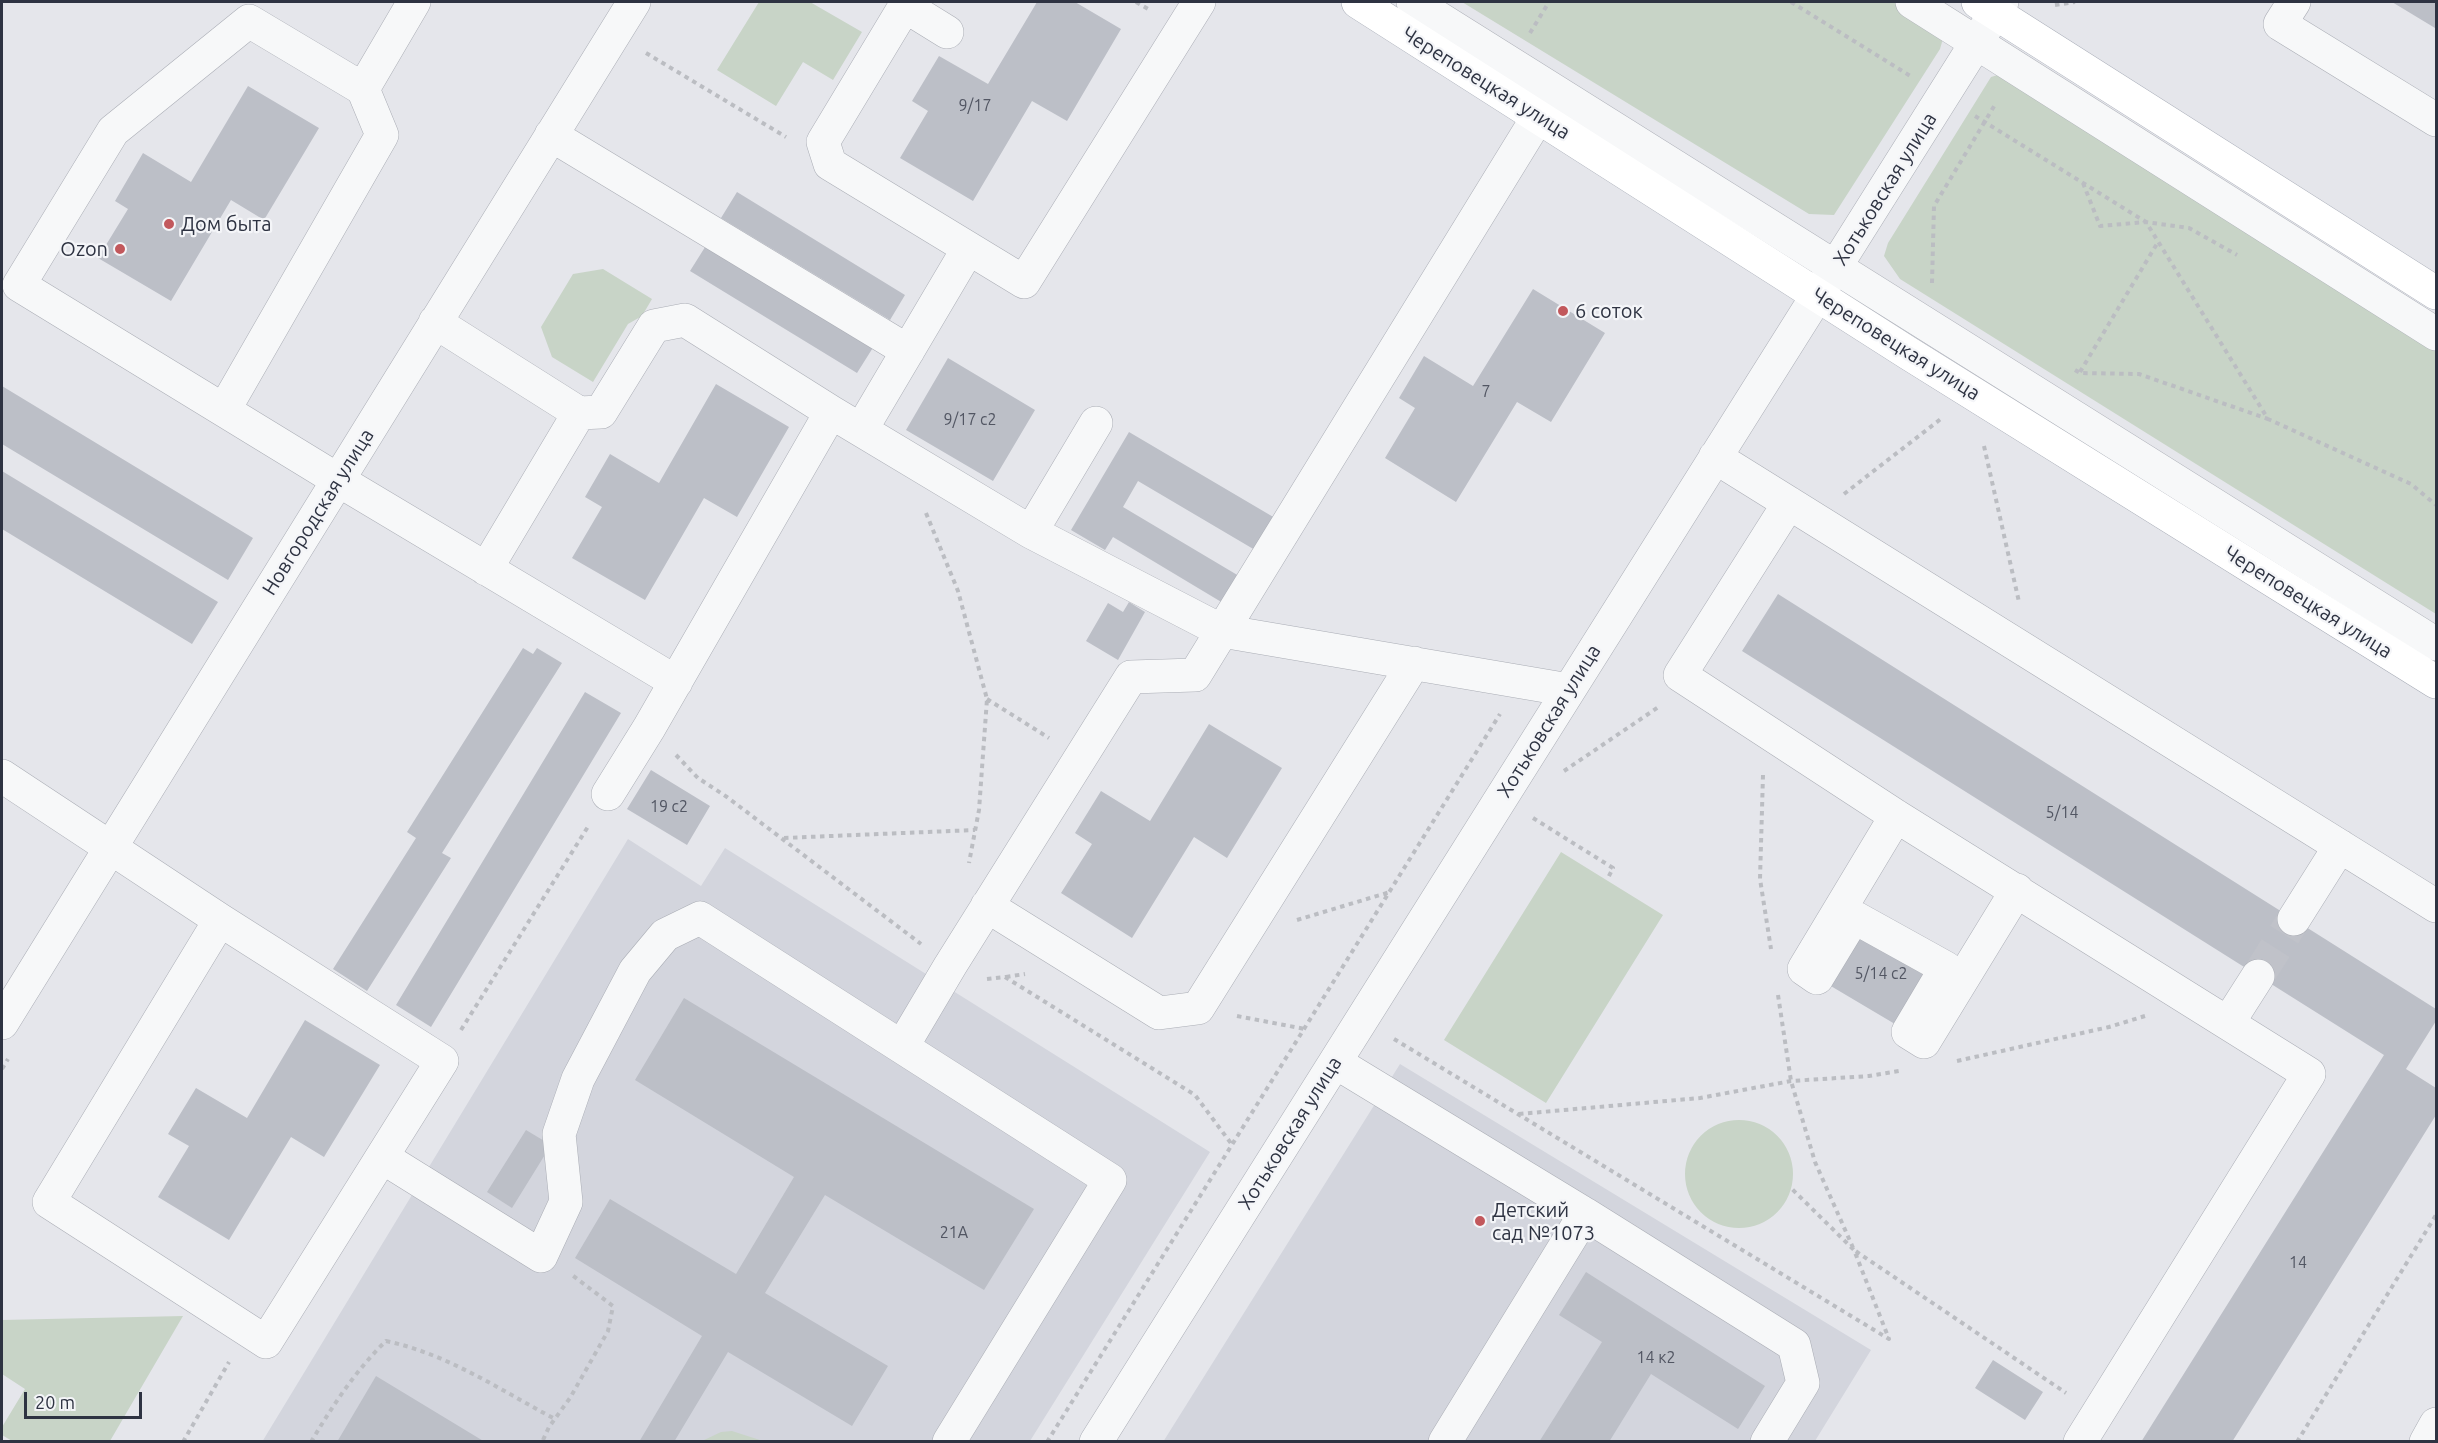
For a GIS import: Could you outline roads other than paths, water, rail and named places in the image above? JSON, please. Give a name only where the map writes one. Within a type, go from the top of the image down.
[{"type":"main road","name":"Череповецкая улица","points":[[1358,2],[1818,296],[2436,682]]},
{"type":"main road","points":[[1992,5],[2436,293]]},
{"type":"street","points":[[363,89],[414,2]]},
{"type":"street","name":"Новгородская улица","points":[[2,1023],[634,2]]},
{"type":"street","points":[[947,32],[901,4],[823,142],[830,164],[1024,282],[1199,2]]},
{"type":"street","name":"Череповецкая улица","points":[[1413,2],[2436,644]]},
{"type":"street","points":[[1911,2],[2436,334]]},
{"type":"street","points":[[2294,2],[2280,24],[2436,120]]},
{"type":"street","name":"Хотьковская улица","points":[[1096,1442],[1836,268],[1976,42],[1992,5]]},
{"type":"street","points":[[224,410],[382,135],[363,89],[249,21],[113,131],[19,285],[338,480],[676,682]]},
{"type":"street","points":[[902,1047],[987,906],[1131,677],[1195,675],[1538,117]]},
{"type":"street","points":[[551,135],[908,351]]},
{"type":"street","points":[[861,430],[968,249]]},
{"type":"street","points":[[435,322],[579,413],[601,412],[654,326],[685,320],[831,412],[1031,532],[1222,631],[1521,680],[1569,690]]},
{"type":"street","points":[[608,794],[676,682],[831,412]]},
{"type":"street","points":[[486,568],[579,413]]},
{"type":"street","points":[[1031,532],[1096,423]]},
{"type":"street","points":[[1715,457],[2436,906]]},
{"type":"street","points":[[1801,511],[1680,675],[1896,816],[2309,1074],[2080,1442]]},
{"type":"street","points":[[987,906],[1159,1013],[1198,1008],[1414,663]]},
{"type":"street","points":[[2,776],[220,920],[441,1061],[266,1342],[49,1202],[220,920]]},
{"type":"street","points":[[1896,816],[1804,969],[1816,978],[1854,917],[1946,968],[1908,1032],[1924,1042],[2017,890]]},
{"type":"street","points":[[2294,919],[2340,846]]},
{"type":"street","points":[[382,1156],[541,1256],[566,1202],[559,1134],[578,1079],[635,971],[665,935],[700,918],[1110,1180],[949,1442]]},
{"type":"street","points":[[2228,1023],[2258,976]]},
{"type":"street","points":[[1335,1062],[1585,1214],[1794,1345],[1803,1383],[1767,1442]]},
{"type":"street","points":[[1445,1442],[1585,1214]]},
{"type":"street","points":[[2426,1442],[2436,1424]]},
{"type":"tunnel","points":[[2258,976],[2294,919]]},
{"type":"place","name":"Дом быта","points":[[169,224]]},
{"type":"place","name":"Ozon","points":[[120,249]]},
{"type":"place","name":"6 соток","points":[[1563,311]]},
{"type":"place","name":"Детский сад №1073","points":[[1480,1221]]}]
